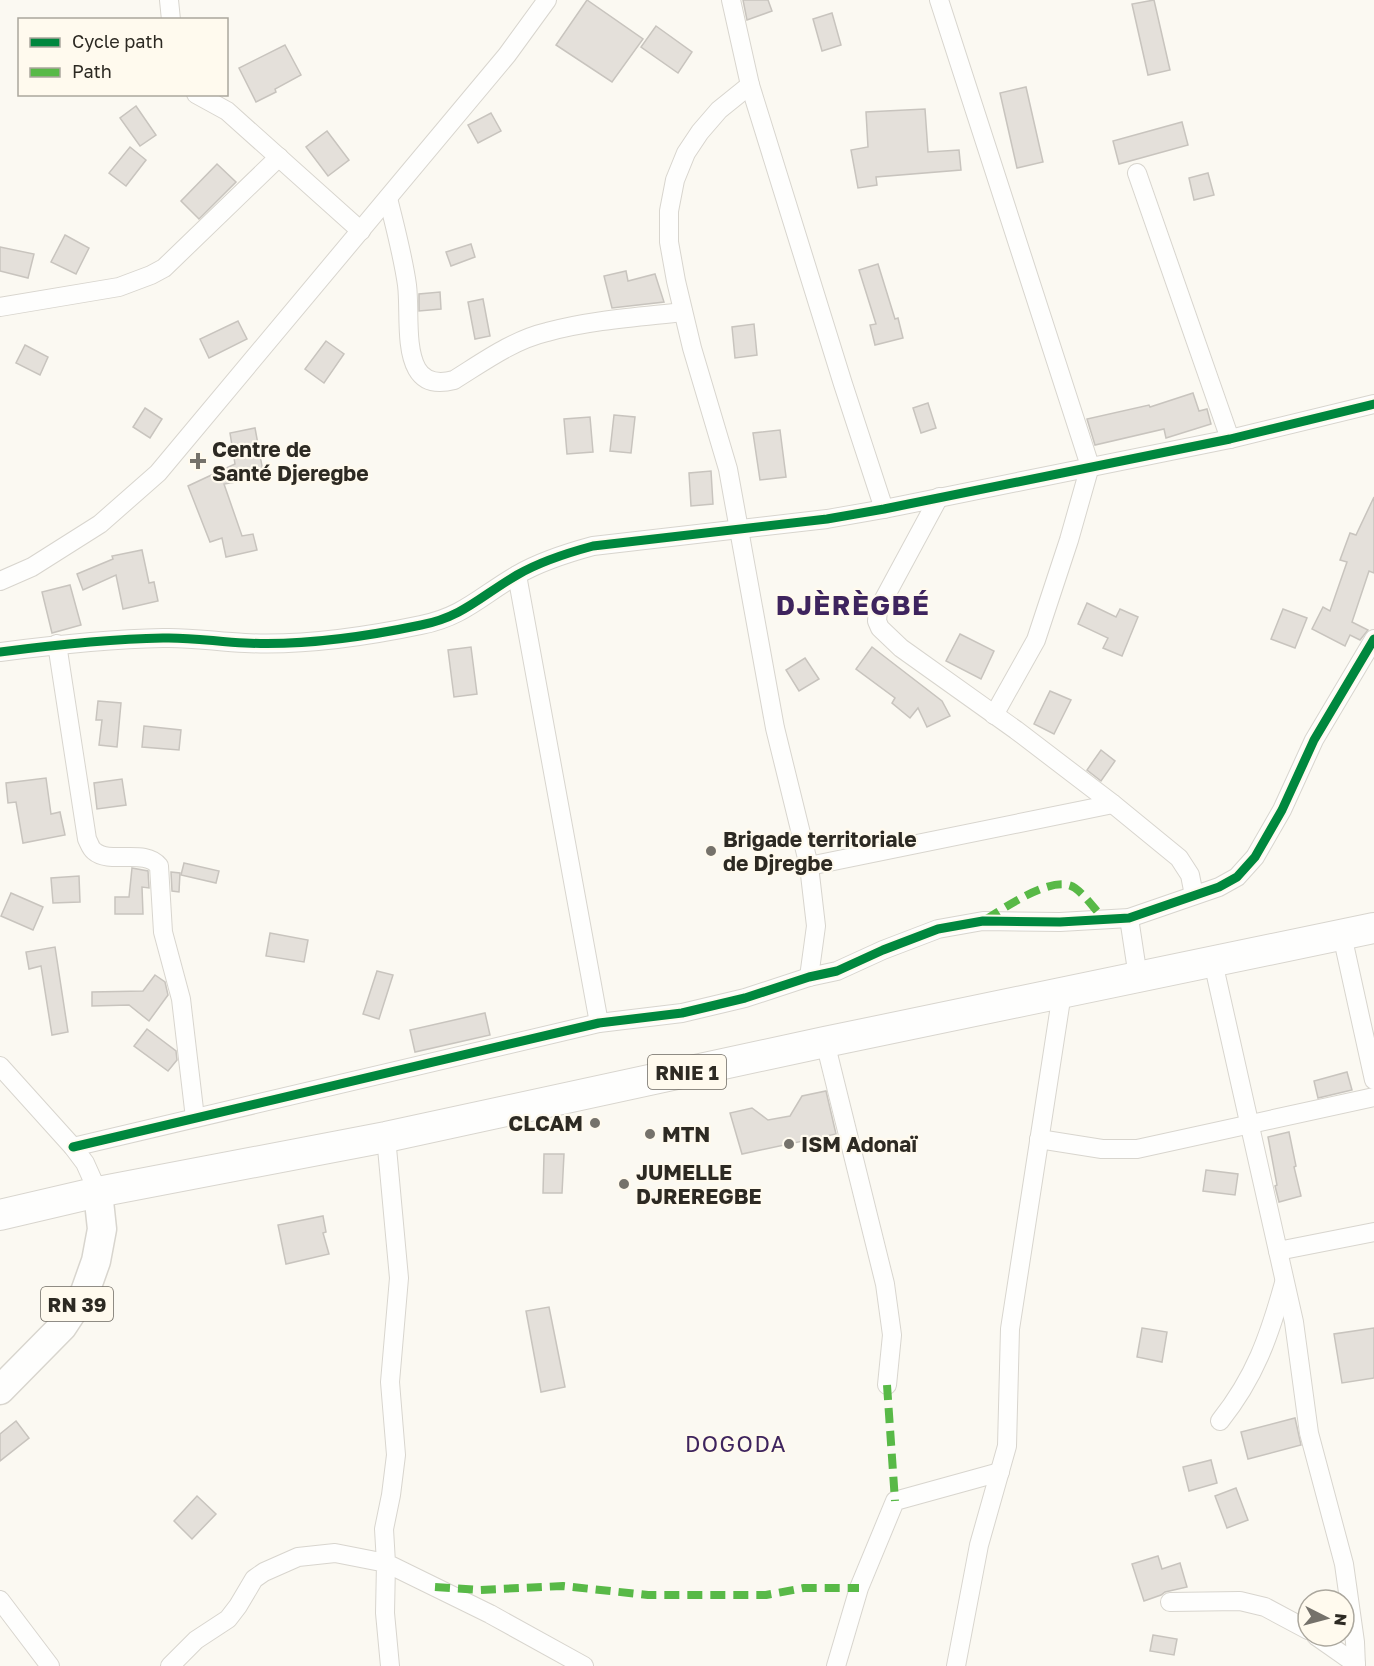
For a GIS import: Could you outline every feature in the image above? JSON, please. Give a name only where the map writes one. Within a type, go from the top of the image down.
[{"type":"highway","name":"RNIE 1","points":[[0,1215],[98,1192],[386,1137],[825,1042],[1374,928]]},
{"type":"main road","name":"RN 39","points":[[0,1390],[62,1327],[85,1292],[96,1260],[102,1229],[98,1192]]},
{"type":"street","points":[[169,0],[171,18]]},
{"type":"street","points":[[0,581],[32,567],[100,524],[158,473],[507,55],[547,0]]},
{"type":"street","points":[[731,0],[750,86],[884,509]]},
{"type":"street","points":[[939,0],[1090,466],[1069,540],[1035,640],[994,715]]},
{"type":"street","points":[[750,86],[719,110],[699,132],[686,153],[675,180],[669,211],[669,242],[683,312],[728,469],[775,728],[808,866],[816,926],[809,977]]},
{"type":"street","points":[[200,96],[227,111],[361,231]]},
{"type":"street","points":[[0,307],[119,287],[151,275],[164,267],[279,157]]},
{"type":"street","points":[[1137,173],[1230,439]]},
{"type":"street","points":[[388,198],[407,287],[411,346],[416,367],[424,378],[434,382],[445,383],[454,380],[502,350],[546,332],[683,312]]},
{"type":"street","points":[[0,652],[57,644],[165,638],[245,643],[298,642],[351,637],[420,626],[452,616],[481,600],[517,575],[567,553],[593,546],[827,519],[884,509],[1230,439],[1374,404]]},
{"type":"street","points":[[939,497],[878,610],[877,621],[880,628],[901,648],[1113,804],[1179,858],[1190,875],[1194,895]]},
{"type":"street","points":[[517,575],[599,1023]]},
{"type":"street","points":[[73,1147],[599,1023],[682,1013],[745,998],[809,977],[837,971],[938,929],[983,921],[1060,922],[1130,918],[1219,887],[1237,877],[1255,857],[1282,810],[1314,740],[1374,639]]},
{"type":"street","points":[[57,644],[87,839],[93,851],[101,855],[148,859],[159,866],[163,932],[181,999],[195,1118]]},
{"type":"street","points":[[808,866],[1113,804]]},
{"type":"street","points":[[1130,918],[1138,977]]},
{"type":"street","points":[[1342,935],[1374,1080]]},
{"type":"street","points":[[1213,962],[1294,1322],[1309,1433],[1344,1564],[1346,1588]]},
{"type":"street","points":[[956,1666],[980,1545],[1007,1446],[1010,1329],[1062,993]]},
{"type":"street","points":[[825,1042],[885,1284],[892,1335],[887,1385]]},
{"type":"street","points":[[0,1066],[73,1147],[85,1164],[98,1192]]},
{"type":"street","points":[[1039,1138],[1102,1149],[1137,1149],[1374,1097]]},
{"type":"street","points":[[386,1137],[399,1278],[390,1382],[396,1455],[384,1529],[385,1613],[390,1666]]},
{"type":"street","points":[[1278,1251],[1374,1232]]},
{"type":"street","points":[[1220,1421],[1238,1399],[1253,1373],[1272,1326],[1285,1282]]},
{"type":"street","points":[[836,1666],[859,1588],[895,1502],[1000,1472]]},
{"type":"street","points":[[170,1666],[196,1640],[228,1619],[254,1579],[264,1572],[298,1557],[335,1553],[386,1563],[490,1614],[584,1666]]},
{"type":"street","points":[[0,1600],[50,1666]]},
{"type":"street","points":[[1170,1602],[1240,1601],[1264,1607],[1296,1624]]},
{"type":"street","points":[[1333,1648],[1356,1665]]},
{"type":"street","points":[[1353,1648],[1356,1665]]},
{"type":"building","points":[[587,0],[643,39],[612,82],[556,45]]},
{"type":"building","points":[[743,0],[768,0],[772,11],[747,20]]},
{"type":"building","points":[[1154,0],[1170,70],[1148,75],[1132,4]]},
{"type":"building","points":[[832,13],[841,45],[822,51],[813,19]]},
{"type":"building","points":[[656,26],[692,52],[678,73],[641,47]]},
{"type":"building","points":[[285,45],[301,75],[256,102],[239,68]]},
{"type":"building","points":[[1026,87],[1043,162],[1017,168],[1000,93]]},
{"type":"building","points":[[136,106],[156,135],[140,146],[120,118]]},
{"type":"building","points":[[925,109],[928,152],[959,150],[961,170],[876,177],[877,185],[858,188],[851,150],[868,147],[866,112]]},
{"type":"building","points":[[491,113],[501,131],[478,143],[468,125]]},
{"type":"building","points":[[1182,122],[1188,145],[1119,164],[1113,141]]},
{"type":"building","points":[[327,131],[349,160],[328,176],[306,147]]},
{"type":"building","points":[[130,147],[146,160],[126,186],[109,173]]},
{"type":"building","points":[[217,164],[236,182],[199,219],[181,201]]},
{"type":"building","points":[[1208,173],[1214,195],[1194,200],[1189,178]]},
{"type":"building","points":[[65,235],[89,248],[76,274],[51,262]]},
{"type":"building","points":[[471,244],[475,257],[451,266],[446,252]]},
{"type":"building","points":[[0,247],[34,254],[28,278],[0,271]]},
{"type":"building","points":[[878,264],[903,338],[875,345],[870,325],[876,324],[859,270]]},
{"type":"building","points":[[626,271],[628,281],[655,274],[664,302],[612,308],[604,276]]},
{"type":"building","points":[[440,292],[441,309],[419,311],[419,294]]},
{"type":"building","points":[[483,299],[490,336],[475,339],[468,302]]},
{"type":"building","points":[[238,321],[247,339],[209,358],[200,339]]},
{"type":"building","points":[[754,324],[757,355],[735,358],[732,327]]},
{"type":"building","points":[[326,341],[344,354],[324,383],[305,369]]},
{"type":"building","points":[[25,345],[48,357],[40,375],[16,363]]},
{"type":"building","points":[[1193,393],[1199,411],[1207,409],[1211,424],[1166,438],[1164,429],[1095,445],[1087,419],[1149,405],[1150,407]]},
{"type":"building","points":[[928,403],[936,428],[921,433],[913,408]]},
{"type":"building","points":[[145,408],[162,419],[150,438],[133,427]]},
{"type":"building","points":[[614,415],[635,417],[631,453],[610,451]]},
{"type":"building","points":[[590,417],[593,452],[567,454],[564,419]]},
{"type":"building","points":[[255,428],[264,477],[224,484],[242,536],[253,534],[257,550],[226,557],[222,538],[210,542],[188,486],[235,464],[230,433]]},
{"type":"building","points":[[780,430],[786,477],[760,480],[753,433]]},
{"type":"building","points":[[711,471],[713,504],[691,506],[689,473]]},
{"type":"building","points":[[1374,497],[1374,573],[1369,571],[1352,622],[1368,630],[1360,640],[1350,635],[1345,646],[1312,629],[1323,607],[1330,611],[1347,562],[1340,560],[1350,533],[1356,535]]},
{"type":"building","points":[[142,550],[149,583],[154,582],[158,601],[123,609],[116,575],[83,590],[77,574],[113,559],[112,556]]},
{"type":"building","points":[[70,585],[81,625],[52,633],[42,592]]},
{"type":"building","points":[[1087,603],[1116,617],[1120,609],[1138,617],[1122,656],[1103,648],[1108,638],[1078,624]]},
{"type":"building","points":[[1283,609],[1307,618],[1295,648],[1271,639]]},
{"type":"building","points":[[960,634],[994,651],[981,679],[946,661]]},
{"type":"building","points":[[471,647],[477,694],[454,697],[448,650]]},
{"type":"building","points":[[872,647],[942,701],[950,716],[927,727],[918,708],[910,718],[892,703],[895,698],[856,669]]},
{"type":"building","points":[[805,658],[819,679],[799,691],[786,670]]},
{"type":"building","points":[[1050,691],[1071,700],[1054,734],[1034,724]]},
{"type":"building","points":[[98,701],[121,703],[117,747],[99,745],[102,720],[96,720]]},
{"type":"building","points":[[144,726],[181,730],[179,750],[142,747]]},
{"type":"building","points":[[1101,750],[1115,761],[1101,781],[1087,770]]},
{"type":"building","points":[[46,778],[51,814],[60,812],[65,835],[23,843],[16,802],[8,803],[6,783]]},
{"type":"building","points":[[122,779],[126,805],[97,809],[94,783]]},
{"type":"building","points":[[184,863],[219,871],[216,883],[181,875]]},
{"type":"building","points":[[132,868],[148,871],[149,888],[142,887],[143,914],[115,914],[115,897],[129,897]]},
{"type":"building","points":[[171,872],[180,873],[179,892],[172,891]]},
{"type":"building","points":[[79,876],[80,902],[53,903],[51,878]]},
{"type":"building","points":[[11,893],[43,907],[33,930],[1,916]]},
{"type":"building","points":[[270,933],[308,940],[304,962],[266,956]]},
{"type":"building","points":[[55,947],[68,1032],[52,1035],[41,966],[29,969],[26,952]]},
{"type":"building","points":[[377,971],[393,975],[379,1019],[363,1014]]},
{"type":"building","points":[[155,975],[165,982],[168,995],[149,1021],[129,1005],[92,1006],[92,992],[143,991]]},
{"type":"building","points":[[485,1013],[490,1035],[415,1052],[410,1030]]},
{"type":"building","points":[[147,1029],[176,1051],[177,1060],[168,1071],[134,1046]]},
{"type":"building","points":[[1347,1072],[1352,1090],[1318,1098],[1314,1081]]},
{"type":"building","points":[[826,1091],[836,1134],[742,1154],[730,1113],[752,1108],[768,1120],[790,1116],[802,1096]]},
{"type":"building","points":[[1289,1132],[1301,1196],[1279,1202],[1268,1137]]},
{"type":"building","points":[[544,1154],[564,1154],[562,1193],[543,1193]]},
{"type":"building","points":[[1206,1170],[1238,1174],[1235,1195],[1203,1191]]},
{"type":"building","points":[[323,1216],[326,1232],[323,1233],[329,1254],[286,1264],[278,1225]]},
{"type":"building","points":[[549,1307],[565,1387],[541,1392],[526,1311]]},
{"type":"building","points":[[1142,1328],[1167,1332],[1162,1362],[1137,1357]]},
{"type":"building","points":[[1374,1328],[1374,1378],[1342,1383],[1334,1334]]},
{"type":"building","points":[[1295,1418],[1301,1445],[1248,1459],[1241,1432]]},
{"type":"building","points":[[16,1421],[29,1438],[0,1461],[0,1434]]},
{"type":"building","points":[[1211,1460],[1217,1483],[1189,1491],[1183,1467]]},
{"type":"building","points":[[1236,1488],[1248,1520],[1227,1528],[1215,1496]]},
{"type":"building","points":[[197,1496],[216,1514],[192,1539],[174,1521]]},
{"type":"building","points":[[1158,1556],[1162,1569],[1180,1563],[1187,1587],[1165,1592],[1144,1601],[1132,1564]]},
{"type":"building","points":[[1153,1635],[1177,1639],[1174,1655],[1150,1651]]},
{"type":"marked path","points":[[986,919],[1017,900],[1055,885],[1075,888],[1104,919]]},
{"type":"marked path","points":[[887,1385],[895,1501]]},
{"type":"marked path","points":[[435,1587],[479,1590],[563,1586],[648,1595],[766,1595],[804,1588],[859,1588]]},
{"type":"cycle path","points":[[0,652],[143,639],[173,638],[267,644],[334,640],[378,633],[449,617],[526,570],[554,558],[593,546],[827,519],[884,509],[1230,439],[1374,404]]},
{"type":"cycle path","points":[[73,1147],[599,1023],[682,1013],[745,998],[809,977],[837,971],[938,929],[983,921],[1060,922],[1129,918],[1219,887],[1237,877],[1255,857],[1282,810],[1314,740],[1374,639]]},
{"type":"place","name":"Centre de Santé Djeregbe","points":[[198,461]]},
{"type":"place","name":"Brigade territoriale de Djregbe","points":[[711,851]]},
{"type":"place","name":"CLCAM","points":[[595,1123]]},
{"type":"place","name":"MTN","points":[[650,1134]]},
{"type":"place","name":"ISM Adonaï","points":[[789,1144]]},
{"type":"place","name":"JUMELLE DJREREGBE","points":[[624,1184]]},
{"type":"district","name":"DJÈRÈGBÉ","points":[[853,605]]},
{"type":"district","name":"DOGODA","points":[[736,1443]]}]
